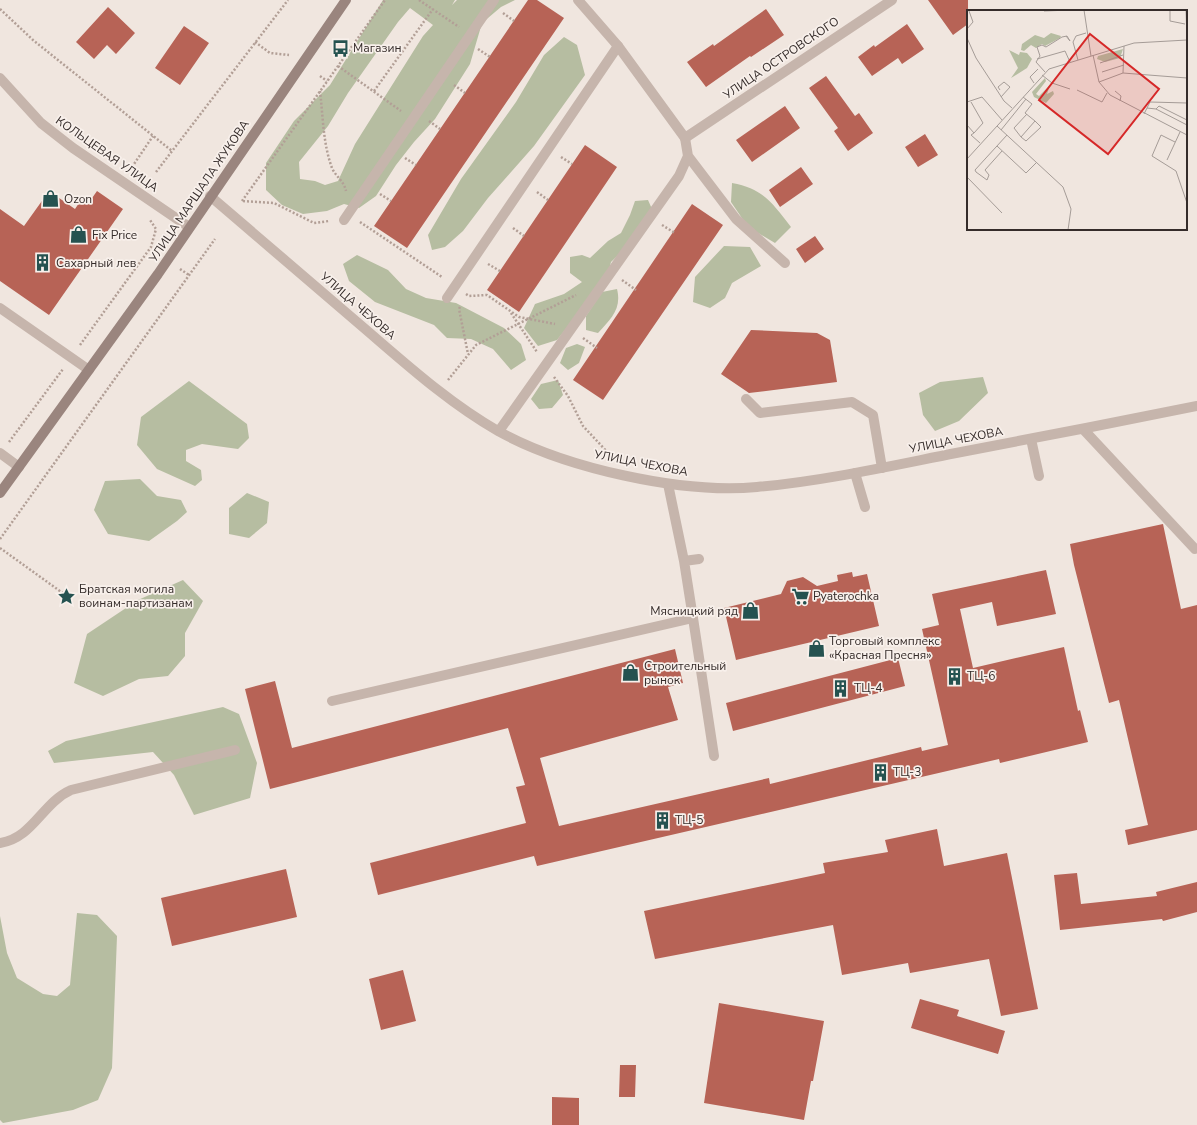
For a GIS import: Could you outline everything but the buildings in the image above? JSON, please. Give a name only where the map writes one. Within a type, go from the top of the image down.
[{"type":"main road","name":"УЛИЦА МАРШАЛА ЖУКОВА","points":[[0,492],[89,370],[190,227],[346,0]]},
{"type":"street","points":[[346,217],[494,0]]},
{"type":"street","points":[[578,0],[618,46],[685,138],[688,156],[736,219],[785,263]]},
{"type":"street","name":"УЛИЦА ОСТРОВСКОГО","points":[[685,138],[892,0]]},
{"type":"street","points":[[447,298],[618,46]]},
{"type":"street","name":"КОЛЬЦЕВАЯ УЛИЦА","points":[[0,78],[41,123],[72,148],[190,227]]},
{"type":"street","points":[[499,431],[680,176],[688,156]]},
{"type":"street","name":"УЛИЦА ЧЕХОВА","points":[[210,196],[439,391],[499,431],[528,445],[576,462],[630,476],[668,484],[722,488],[755,488],[882,468],[1197,406]]},
{"type":"street","points":[[0,308],[89,370]]},
{"type":"street","points":[[746,399],[760,413],[852,402],[873,415],[882,468]]},
{"type":"street","points":[[1082,429],[1196,549]]},
{"type":"street","points":[[1030,439],[1040,476]]},
{"type":"street","points":[[1,454],[19,467]]},
{"type":"street","points":[[855,473],[865,507]]},
{"type":"street","points":[[668,484],[684,561],[714,756]]},
{"type":"street","points":[[684,561],[698,559]]},
{"type":"street","points":[[332,701],[693,618]]},
{"type":"street","points":[[0,843],[21,836],[32,827],[53,802],[70,790],[235,750]]},
{"type":"path","points":[[156,172],[288,0]]},
{"type":"path","points":[[320,91],[325,136],[333,169],[345,184],[346,217],[314,223],[274,203],[242,201],[327,81],[385,0]]},
{"type":"path","points":[[420,0],[444,16]]},
{"type":"path","points":[[0,9],[33,40],[172,151]]},
{"type":"path","points":[[374,91],[433,9]]},
{"type":"path","points":[[255,42],[270,53],[290,55]]},
{"type":"path","points":[[338,66],[413,119]]},
{"type":"path","points":[[320,76],[327,81]]},
{"type":"path","points":[[132,167],[153,136]]},
{"type":"path","points":[[1,454],[151,247],[156,229],[149,218]]},
{"type":"path","points":[[0,539],[215,239]]},
{"type":"path","points":[[180,268],[189,275]]},
{"type":"path","points":[[439,391],[476,345],[580,293]]},
{"type":"path","points":[[466,300],[469,296]]},
{"type":"path","points":[[462,304],[459,309],[468,355]]},
{"type":"path","points":[[509,310],[545,366],[568,396],[583,426],[630,476]]},
{"type":"path","points":[[0,548],[64,594]]},
{"type":"green space","points":[[383,0],[455,0],[452,5],[457,0],[515,0],[501,7],[482,23],[470,64],[435,119],[396,165],[376,196],[359,208],[344,204],[327,211],[303,214],[282,205],[266,190],[266,163],[294,121],[330,85]],"holes":[[[410,8],[433,25],[423,36],[355,144],[338,181],[325,185],[315,181],[300,179],[299,162],[328,126],[348,93],[398,22]]]},
{"type":"green space","points":[[564,37],[577,45],[585,75],[534,146],[488,198],[463,231],[445,247],[432,250],[428,235],[461,179],[516,102],[544,55]]},
{"type":"green space","points":[[732,183],[760,193],[772,204],[791,227],[775,243],[748,227],[731,202]]},
{"type":"green space","points":[[648,200],[652,209],[637,237],[611,262],[607,278],[557,340],[538,346],[524,328],[535,304],[564,294],[582,282],[570,273],[570,257],[582,255],[590,258],[608,241],[621,233],[635,201]]},
{"type":"green space","points":[[724,246],[750,247],[761,266],[732,283],[725,298],[710,308],[693,302],[695,277]]},
{"type":"green space","points":[[357,255],[388,270],[406,289],[426,298],[456,303],[504,328],[521,344],[526,360],[511,370],[493,349],[471,339],[447,338],[434,325],[375,302],[349,281],[343,264]]},
{"type":"green space","points":[[617,289],[617,308],[611,318],[598,333],[586,330],[586,316],[602,292]]},
{"type":"green space","points":[[577,344],[585,347],[579,363],[568,370],[560,363],[566,348]]},
{"type":"green space","points":[[983,377],[988,393],[959,421],[935,431],[923,415],[919,393],[940,382]]},
{"type":"green space","points":[[558,380],[563,395],[552,408],[539,409],[531,399],[541,384]]},
{"type":"green space","points":[[189,381],[247,424],[249,438],[238,449],[202,444],[186,450],[186,461],[201,470],[202,480],[195,486],[157,469],[137,445],[141,417]]},
{"type":"green space","points":[[140,479],[157,496],[181,500],[187,512],[149,541],[108,534],[94,510],[105,481]]},
{"type":"green space","points":[[247,493],[269,502],[267,523],[249,538],[229,534],[229,508]]},
{"type":"green space","points":[[183,580],[203,601],[185,633],[185,656],[168,676],[139,679],[103,696],[74,683],[87,634],[138,600]]},
{"type":"green space","points":[[223,707],[239,714],[257,763],[250,798],[194,815],[174,775],[153,752],[54,763],[48,751],[66,741]]},
{"type":"green space","points":[[77,913],[97,915],[117,936],[112,1068],[98,1100],[73,1110],[3,1123],[0,1120],[0,916],[7,953],[17,978],[43,994],[57,996],[70,985]]},
{"type":"place","name":"Магазин","points":[[340,48]]},
{"type":"place","name":"Ozon","points":[[51,199]]},
{"type":"place","name":"Fix Price","points":[[79,235]]},
{"type":"place","name":"Сахарный лев","points":[[43,263]]},
{"type":"place","name":"Братская могила воинам-партизанам","points":[[66,596]]},
{"type":"place","name":"Pyaterochka","points":[[800,596]]},
{"type":"place","name":"Мясницкий ряд","points":[[751,611]]},
{"type":"place","name":"Торговый комплекс «Красная Пресня»","points":[[816,648]]},
{"type":"place","name":"Строительный рынок","points":[[631,673]]},
{"type":"place","name":"ТЦ-6","points":[[954,676]]},
{"type":"place","name":"ТЦ-4","points":[[841,688]]},
{"type":"place","name":"ТЦ-3","points":[[880,772]]},
{"type":"place","name":"ТЦ-5","points":[[662,820]]}]
